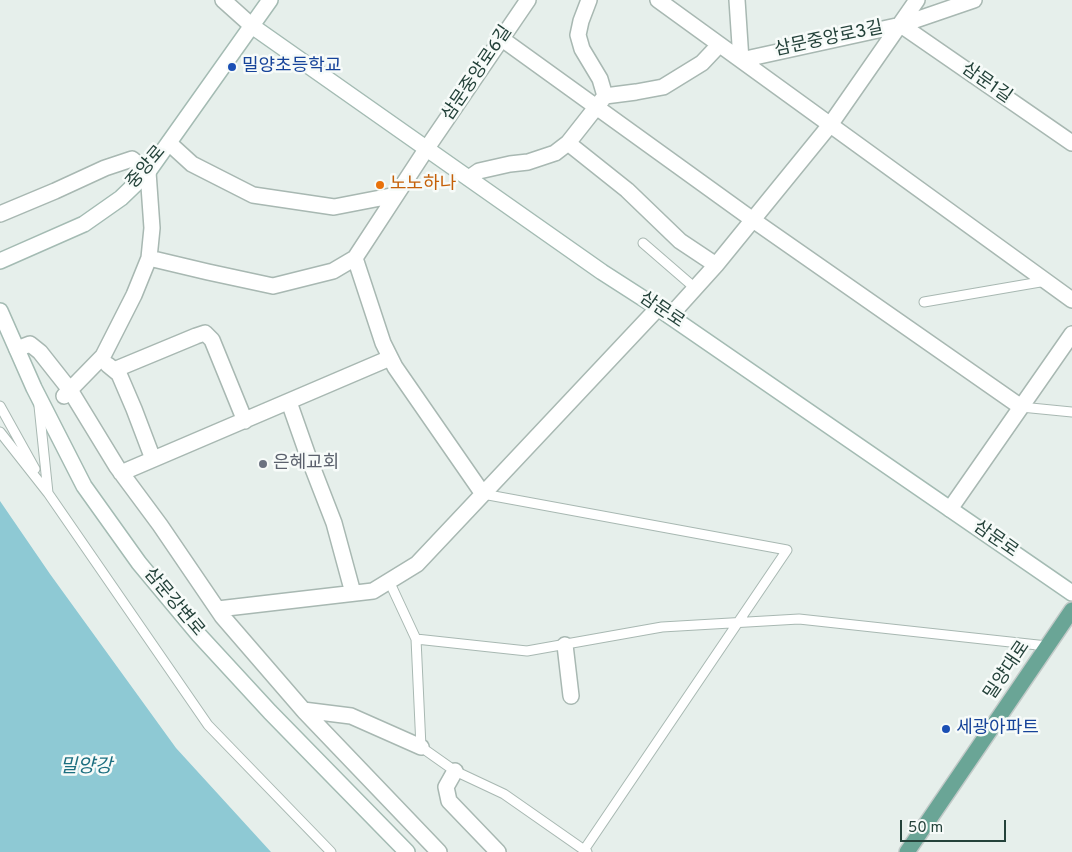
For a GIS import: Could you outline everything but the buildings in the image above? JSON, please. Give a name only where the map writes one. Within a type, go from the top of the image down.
[{"type":"main road","name":"밀양대로","points":[[907,852],[1072,610]]},
{"type":"street","points":[[224,0],[252,26]]},
{"type":"street","name":"중앙로","points":[[0,261],[84,224],[122,198],[148,172],[270,0]]},
{"type":"street","name":"삼문중앙로6길","points":[[355,258],[528,0]]},
{"type":"street","points":[[469,178],[479,171],[528,162],[555,153],[568,143],[600,101],[600,79],[582,49],[578,35],[589,0]]},
{"type":"street","points":[[658,0],[1072,300]]},
{"type":"street","points":[[737,0],[741,60]]},
{"type":"street","points":[[218,609],[373,591],[417,564],[483,494],[664,312],[695,288],[716,265],[830,125],[917,0]]},
{"type":"street","name":"삼문중앙로3길","points":[[741,60],[901,25],[974,0]]},
{"type":"street","name":"삼문1길","points":[[901,25],[1072,143]]},
{"type":"street","name":"삼문로","points":[[252,26],[602,272],[664,312],[1072,593]]},
{"type":"street","points":[[502,39],[600,101],[753,220],[1021,407]]},
{"type":"street","points":[[600,101],[663,87],[702,63],[719,45]]},
{"type":"street","points":[[169,143],[192,164],[253,194],[334,207],[396,195]]},
{"type":"street","points":[[568,143],[627,190],[680,241],[716,265]]},
{"type":"street","points":[[0,214],[105,168],[132,160],[148,172],[152,228],[148,258],[134,295],[103,356],[67,394]]},
{"type":"street","points":[[148,258],[273,286],[333,271],[355,258],[383,343],[390,358],[483,494]]},
{"type":"street","name":"삼문강변로","points":[[0,311],[38,395],[84,486],[139,562],[199,635],[264,705],[407,852]]},
{"type":"street","points":[[114,370],[205,333],[212,340],[245,421]]},
{"type":"street","points":[[950,509],[1072,334]]},
{"type":"street","points":[[17,350],[30,344],[40,352],[121,473],[160,525],[218,609],[247,646],[303,710],[439,852]]},
{"type":"street","points":[[121,473],[390,358]]},
{"type":"street","points":[[100,360],[119,374],[153,459]]},
{"type":"street","points":[[289,402],[334,523],[353,593]]},
{"type":"street","points":[[565,645],[571,696]]},
{"type":"street","points":[[303,710],[351,716],[420,747]]},
{"type":"street","points":[[455,771],[446,787],[449,801],[498,852]]},
{"type":"lane","points":[[643,243],[695,288]]},
{"type":"lane","points":[[924,302],[1046,281]]},
{"type":"lane","points":[[38,395],[48,493]]},
{"type":"lane","points":[[0,406],[48,493]]},
{"type":"lane","points":[[1021,407],[1072,412]]},
{"type":"lane","points":[[0,432],[48,493],[208,726],[331,852]]},
{"type":"lane","points":[[389,581],[416,639],[420,747],[455,771],[504,794],[585,851],[787,550],[483,494]]},
{"type":"lane","points":[[416,639],[527,651],[662,627],[799,619],[1047,646]]},
{"type":"water","name":"밀양강","points":[[0,501],[50,574],[176,748],[271,852],[0,852]]},
{"type":"place","name":"밀양초등학교","points":[[232,67]]},
{"type":"place","name":"노노하나","points":[[380,185]]},
{"type":"place","name":"은혜교회","points":[[263,464]]},
{"type":"place","name":"세광아파트","points":[[946,729]]}]
